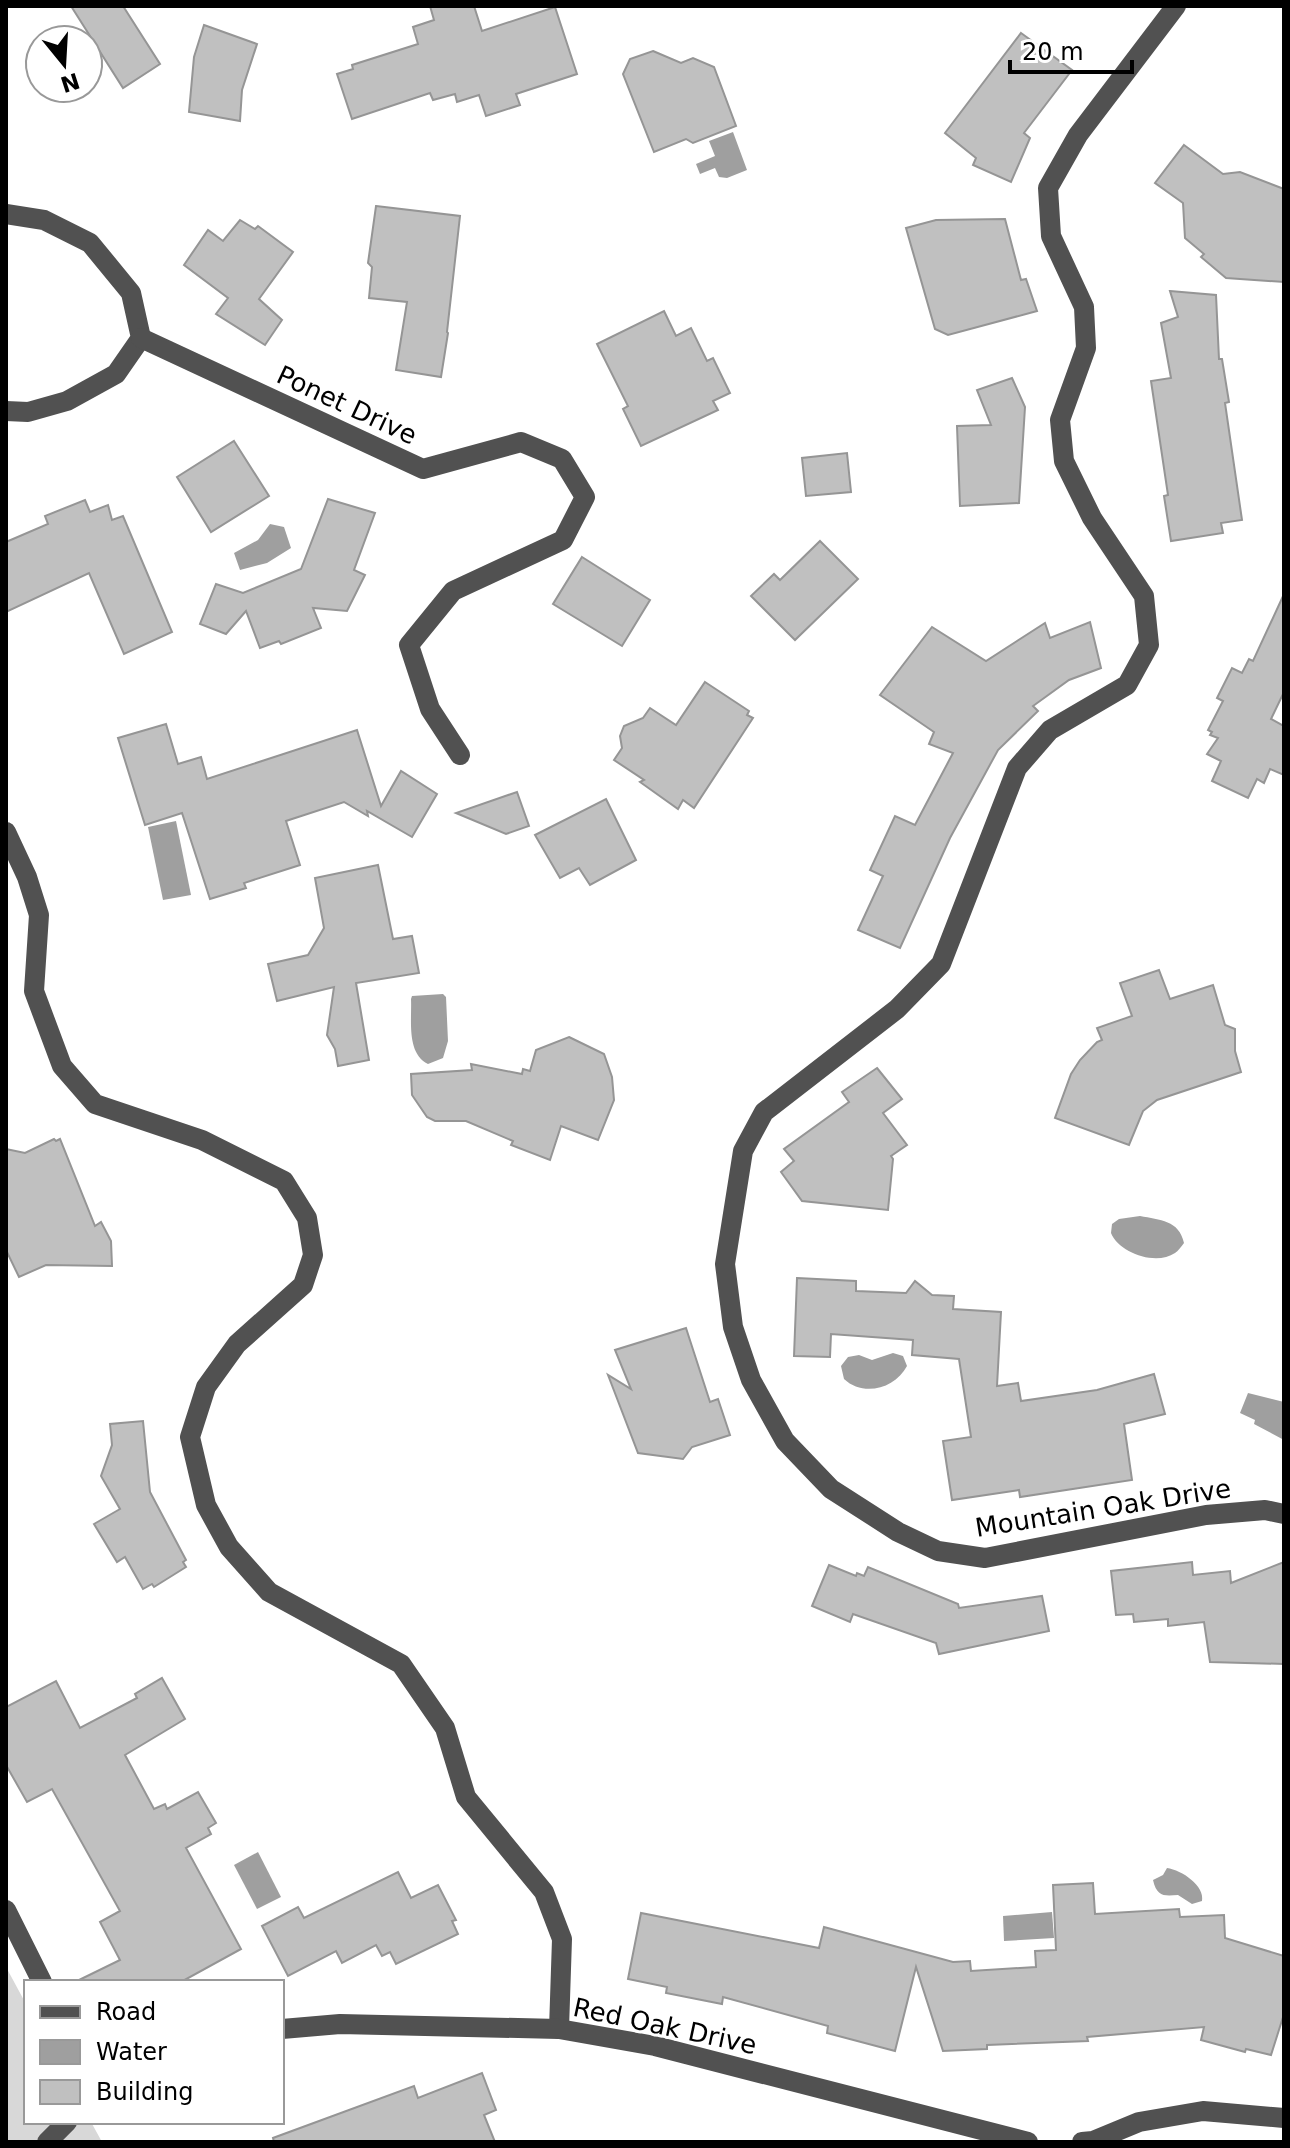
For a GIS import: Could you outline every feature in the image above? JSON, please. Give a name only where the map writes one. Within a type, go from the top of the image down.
[{"type":"street","name":"Mountain Oak Drive","points":[[1176,6],[1078,135],[1048,188],[1051,236],[1084,307],[1086,348],[1060,420],[1064,461],[1092,518],[1144,596],[1149,645],[1127,685],[1050,730],[1017,768],[941,964],[897,1009],[764,1112],[743,1151],[725,1264],[737,1341],[751,1380],[785,1441],[831,1489],[898,1532],[938,1551],[985,1558],[1206,1515],[1265,1510],[1284,1514]]},
{"type":"street","points":[[6,214],[44,220],[90,243],[131,293],[141,338],[116,374],[67,401],[28,412],[6,411]]},
{"type":"street","name":"Ponet Drive","points":[[141,338],[423,469],[521,442],[562,459],[585,497],[563,540],[453,591],[409,645],[430,709],[460,755]]},
{"type":"street","points":[[6,832],[27,877],[39,915],[34,991],[62,1066],[95,1104],[202,1140],[284,1181],[307,1218],[313,1255],[303,1285],[237,1344],[206,1387],[190,1437],[206,1505],[229,1547],[269,1592],[401,1664],[445,1728],[466,1797],[544,1892],[562,1939],[559,2029]]},
{"type":"street","points":[[6,1910],[41,1980]]},
{"type":"street","name":"Red Oak Drive","points":[[284,2029],[340,2024],[559,2029],[655,2046],[1028,2142]]},
{"type":"street","points":[[1082,2142],[1093,2141],[1139,2122],[1203,2111],[1284,2118]]},
{"type":"street","points":[[47,2142],[65,2124]]},
{"type":"shaded area","points":[[6,1967],[24,2000],[24,2124],[92,2124],[102,2142],[6,2142]]},
{"type":"water","points":[[733,132],[747,170],[727,178],[719,177],[715,168],[700,174],[696,164],[715,156],[709,141]]},
{"type":"water","points":[[270,524],[284,527],[291,548],[267,563],[240,570],[234,553],[258,540]]},
{"type":"water","points":[[176,821],[191,895],[163,900],[148,827]]},
{"type":"water","points":[[443,994],[446,997],[448,1041],[443,1058],[428,1064],[421,1059],[413,1044],[411,999],[412,996]]},
{"type":"water","points":[[1140,1216],[1173,1225],[1184,1243],[1167,1257],[1149,1258],[1130,1252],[1115,1240],[1111,1233],[1112,1224],[1119,1219]]},
{"type":"water","points":[[893,1353],[903,1356],[907,1366],[887,1385],[860,1388],[844,1379],[841,1366],[848,1357],[859,1355],[872,1360]]},
{"type":"water","points":[[1248,1393],[1284,1402],[1284,1440],[1240,1413]]},
{"type":"water","points":[[258,1852],[281,1897],[257,1909],[234,1865]]},
{"type":"water","points":[[1167,1868],[1196,1884],[1202,1901],[1192,1904],[1178,1895],[1159,1892],[1153,1880],[1163,1875]]},
{"type":"water","points":[[1052,1912],[1054,1938],[1004,1941],[1003,1916]]},
{"type":"building","points":[[71,6],[123,6],[160,64],[123,88],[104,58],[104,24],[82,24]]},
{"type":"building","points":[[430,6],[474,6],[482,31],[555,7],[577,74],[516,94],[520,105],[486,116],[479,95],[457,102],[455,94],[433,100],[430,93],[352,119],[337,74],[353,69],[352,65],[418,44],[413,27],[434,20]]},
{"type":"building","points":[[204,25],[257,44],[242,90],[240,121],[189,112],[194,57]]},
{"type":"building","points":[[1021,33],[1072,70],[1024,133],[1030,138],[1011,182],[973,165],[976,158],[945,133]]},
{"type":"building","points":[[653,51],[681,63],[693,58],[714,67],[736,126],[693,143],[686,139],[654,152],[623,74],[630,59]]},
{"type":"building","points":[[1184,145],[1223,174],[1240,172],[1284,189],[1284,282],[1226,278],[1201,257],[1204,254],[1185,238],[1183,203],[1155,183]]},
{"type":"building","points":[[376,206],[460,216],[441,377],[396,370],[407,302],[369,298],[372,267],[368,263]]},
{"type":"building","points":[[1005,219],[1021,280],[1026,279],[1037,311],[948,335],[935,329],[906,228],[936,220]]},
{"type":"building","points":[[240,220],[255,229],[258,226],[293,252],[259,299],[282,320],[265,345],[216,314],[228,298],[184,265],[208,230],[223,241]]},
{"type":"building","points":[[1170,291],[1216,295],[1219,359],[1222,359],[1229,402],[1225,403],[1242,520],[1221,523],[1223,533],[1171,541],[1164,496],[1168,495],[1151,381],[1171,378],[1161,323],[1178,317]]},
{"type":"building","points":[[664,311],[676,336],[691,328],[707,361],[713,358],[730,393],[713,401],[718,410],[641,446],[623,409],[628,406],[597,344]]},
{"type":"building","points":[[1012,378],[1025,407],[1019,503],[960,506],[957,426],[991,425],[977,390]]},
{"type":"building","points":[[234,441],[269,496],[211,532],[177,477]]},
{"type":"building","points":[[847,453],[851,492],[806,496],[802,458]]},
{"type":"building","points":[[328,499],[375,513],[354,570],[365,575],[347,611],[313,608],[321,628],[281,644],[279,641],[260,648],[246,611],[226,634],[200,624],[216,584],[243,593],[301,569]]},
{"type":"building","points":[[85,500],[90,512],[108,505],[112,520],[123,516],[172,632],[124,654],[89,573],[6,612],[6,542],[48,524],[45,516]]},
{"type":"building","points":[[820,541],[858,579],[795,640],[751,596],[774,574],[780,580]]},
{"type":"building","points":[[582,557],[650,600],[622,646],[553,604]]},
{"type":"building","points":[[1284,594],[1284,692],[1271,719],[1284,726],[1284,775],[1270,769],[1264,783],[1257,779],[1248,798],[1212,781],[1221,761],[1207,754],[1218,738],[1210,735],[1212,732],[1208,730],[1223,701],[1217,698],[1232,668],[1242,673],[1249,659],[1253,661]]},
{"type":"building","points":[[1090,622],[1101,668],[1069,680],[1033,706],[1038,711],[998,750],[950,838],[900,948],[858,930],[883,876],[870,870],[895,816],[915,825],[953,753],[929,744],[934,732],[880,695],[932,627],[986,661],[1045,623],[1050,638]]},
{"type":"building","points":[[705,682],[749,711],[747,715],[753,718],[694,808],[683,800],[678,809],[614,760],[622,748],[620,736],[624,726],[643,718],[650,708],[676,725]]},
{"type":"building","points":[[166,724],[178,764],[201,757],[207,779],[357,730],[381,806],[401,771],[437,794],[412,837],[367,811],[368,816],[344,802],[286,821],[300,865],[244,883],[246,888],[210,899],[182,813],[145,825],[118,738]]},
{"type":"building","points":[[517,792],[529,826],[506,834],[456,813]]},
{"type":"building","points":[[606,799],[636,860],[590,885],[579,868],[560,878],[535,835]]},
{"type":"building","points":[[378,865],[393,939],[412,936],[419,973],[356,983],[369,1060],[338,1066],[335,1049],[327,1035],[334,987],[277,1001],[268,964],[308,955],[324,928],[315,878]]},
{"type":"building","points":[[1159,970],[1170,999],[1213,985],[1225,1025],[1235,1029],[1235,1051],[1241,1072],[1157,1100],[1143,1111],[1129,1145],[1055,1118],[1071,1074],[1080,1060],[1102,1040],[1097,1028],[1132,1016],[1120,983]]},
{"type":"building","points":[[569,1037],[604,1054],[612,1077],[614,1100],[598,1140],[561,1126],[550,1160],[511,1145],[513,1141],[466,1121],[435,1121],[427,1117],[412,1095],[411,1074],[472,1070],[471,1064],[522,1074],[523,1069],[530,1071],[536,1050]]},
{"type":"building","points":[[877,1068],[902,1099],[883,1113],[907,1145],[891,1156],[888,1210],[802,1201],[781,1172],[794,1161],[784,1149],[849,1102],[842,1092]]},
{"type":"building","points":[[60,1139],[95,1226],[101,1222],[111,1241],[112,1266],[46,1265],[19,1277],[6,1250],[6,1149],[25,1153]]},
{"type":"building","points":[[797,1278],[856,1281],[856,1291],[906,1293],[915,1281],[932,1295],[954,1296],[953,1309],[1001,1312],[997,1386],[1018,1383],[1021,1401],[1097,1390],[1154,1374],[1165,1414],[1124,1424],[1132,1480],[1020,1497],[1019,1490],[952,1500],[943,1441],[971,1437],[959,1359],[912,1355],[913,1340],[831,1334],[830,1357],[794,1356]]},
{"type":"building","points":[[686,1328],[710,1402],[718,1399],[730,1435],[692,1447],[683,1459],[638,1453],[608,1375],[631,1389],[615,1350]]},
{"type":"building","points":[[143,1421],[150,1492],[186,1560],[183,1562],[186,1567],[154,1587],[152,1584],[143,1589],[125,1557],[117,1562],[94,1524],[120,1509],[101,1476],[112,1445],[110,1424]]},
{"type":"building","points":[[1192,1562],[1193,1575],[1230,1571],[1231,1583],[1284,1562],[1284,1664],[1210,1662],[1204,1622],[1168,1626],[1168,1619],[1134,1622],[1133,1614],[1116,1615],[1111,1571]]},
{"type":"building","points":[[829,1565],[856,1576],[857,1573],[864,1576],[868,1567],[958,1604],[959,1608],[1042,1596],[1049,1631],[939,1654],[936,1643],[853,1614],[850,1622],[812,1606]]},
{"type":"building","points":[[162,1678],[185,1719],[125,1755],[154,1809],[165,1804],[167,1809],[198,1792],[216,1823],[208,1828],[211,1834],[186,1848],[241,1949],[185,1980],[79,1980],[120,1960],[100,1922],[120,1911],[52,1789],[27,1802],[6,1765],[6,1707],[56,1681],[80,1728],[137,1698],[135,1694]]},
{"type":"building","points":[[398,1872],[411,1898],[438,1885],[456,1920],[452,1921],[458,1934],[396,1964],[390,1952],[382,1956],[376,1945],[342,1963],[336,1951],[288,1976],[262,1926],[298,1907],[304,1918]]},
{"type":"building","points":[[1093,1883],[1095,1914],[1179,1909],[1180,1917],[1224,1915],[1225,1938],[1284,1956],[1284,2014],[1271,2055],[1246,2049],[1245,2052],[1201,2040],[1204,2027],[1087,2037],[1088,2041],[987,2045],[987,2049],[943,2051],[916,1967],[895,2051],[827,2033],[828,2026],[723,1997],[722,2004],[666,1993],[667,1987],[628,1979],[641,1913],[819,1948],[824,1927],[953,1962],[970,1961],[971,1971],[1036,1967],[1035,1951],[1056,1950],[1053,1885]]},
{"type":"building","points":[[482,2073],[496,2110],[484,2115],[495,2142],[274,2142],[273,2138],[414,2086],[418,2098]]}]
